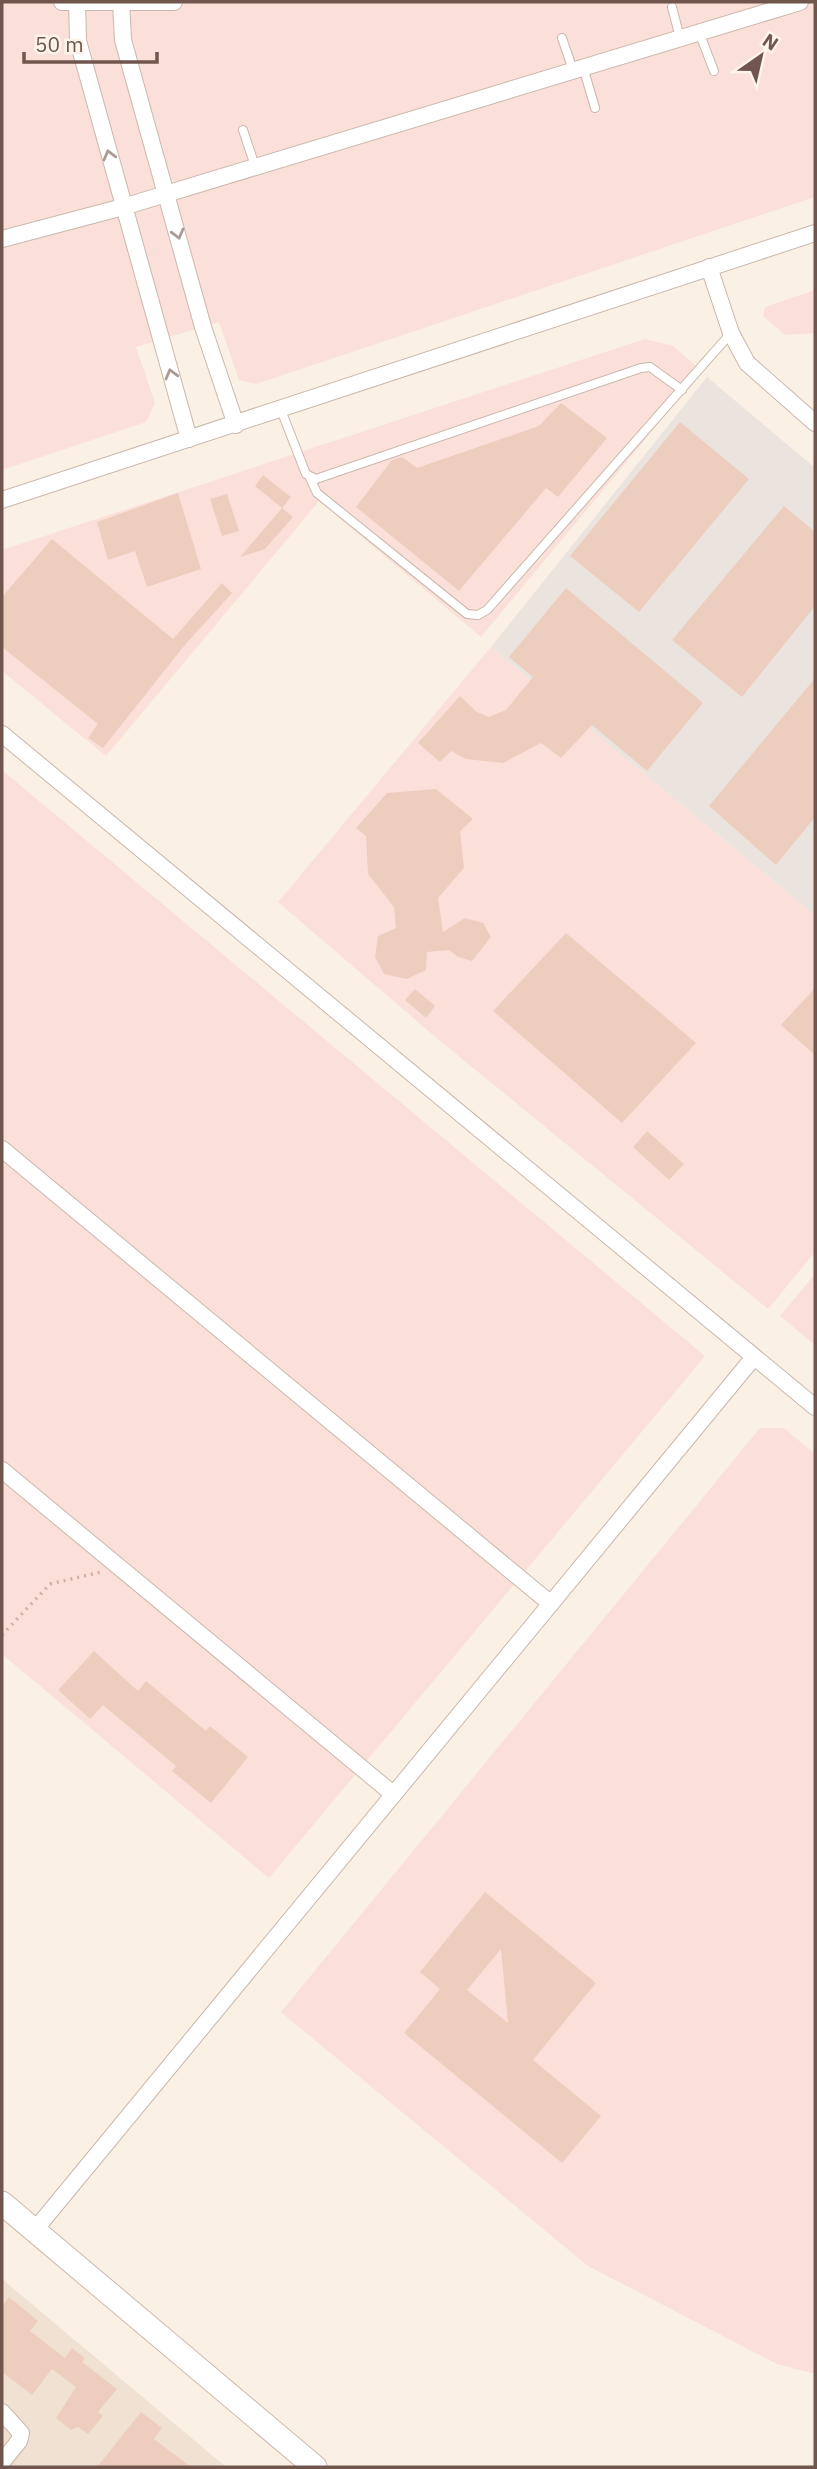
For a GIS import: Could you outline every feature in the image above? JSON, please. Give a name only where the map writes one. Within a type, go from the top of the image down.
[{"type":"main road","points":[[2,2203],[316,2467]]},
{"type":"street","points":[[174,2],[72,2],[78,41],[190,439]]},
{"type":"street","points":[[122,2],[123,40],[203,327],[236,425]]},
{"type":"street","points":[[2,239],[123,207],[800,2]]},
{"type":"street","points":[[2,500],[815,233]]},
{"type":"street","points":[[709,267],[731,333],[742,356],[757,374],[815,422]]},
{"type":"street","points":[[2,734],[815,1407]]},
{"type":"street","points":[[2,1149],[551,1604]]},
{"type":"street","points":[[34,2231],[754,1357]]},
{"type":"street","points":[[2,1470],[393,1794]]},
{"type":"street","points":[[2,2412],[21,2432],[19,2441],[2,2462]]},
{"type":"lane","points":[[672,7],[680,38]]},
{"type":"lane","points":[[699,32],[714,71]]},
{"type":"lane","points":[[562,38],[595,108]]},
{"type":"lane","points":[[243,130],[255,166]]},
{"type":"lane","points":[[281,410],[300,462],[313,488],[467,614],[478,615],[487,610],[731,333]]},
{"type":"lane","points":[[310,478],[316,479],[641,368],[650,367],[682,390]]},
{"type":"path","points":[[2,1635],[50,1584],[120,1568]]},
{"type":"shaded area","points":[[2,2],[815,2],[815,197],[256,384],[239,380],[219,322],[136,347],[155,403],[146,422],[2,470]]},
{"type":"shaded area","points":[[815,290],[815,333],[785,335],[763,316],[765,307]]},
{"type":"shaded area","points":[[645,339],[673,346],[702,371],[481,637],[319,501],[106,756],[2,671],[2,550]]},
{"type":"shaded area","points":[[707,377],[815,468],[815,915],[491,647]]},
{"type":"shaded area","points":[[491,647],[815,915],[815,1252],[768,1309],[439,1040],[278,902]]},
{"type":"shaded area","points":[[2,770],[705,1356],[269,1878],[2,1654]]},
{"type":"shaded area","points":[[815,1274],[815,1345],[780,1316]]},
{"type":"shaded area","points":[[760,1428],[784,1428],[815,1454],[815,2374],[777,2364],[588,2266],[281,2012]]},
{"type":"shaded area","points":[[2,2279],[226,2467],[2,2467]]},
{"type":"building","points":[[561,403],[607,438],[558,497],[546,488],[459,591],[356,507],[392,460],[402,457],[417,468],[539,426]]},
{"type":"building","points":[[680,422],[749,479],[639,612],[570,556]]},
{"type":"building","points":[[263,475],[291,497],[282,508],[255,486]]},
{"type":"building","points":[[178,493],[201,569],[147,587],[135,551],[108,560],[97,522]]},
{"type":"building","points":[[227,494],[239,531],[222,536],[210,499]]},
{"type":"building","points":[[784,506],[815,532],[815,606],[742,697],[672,640]]},
{"type":"building","points":[[282,508],[293,517],[265,549],[240,557]]},
{"type":"building","points":[[52,539],[173,639],[222,583],[232,593],[184,646],[103,748],[88,738],[98,724],[2,647],[2,597]]},
{"type":"building","points":[[566,588],[703,703],[647,771],[592,725],[561,758],[541,743],[503,763],[466,759],[451,751],[440,762],[418,743],[460,696],[477,712],[489,717],[506,710],[533,677],[509,657]]},
{"type":"building","points":[[815,678],[815,817],[776,865],[709,806]]},
{"type":"building","points":[[436,789],[473,819],[460,831],[464,868],[438,898],[443,932],[465,918],[483,923],[491,937],[472,961],[458,957],[449,950],[427,952],[426,970],[407,979],[384,974],[375,957],[378,936],[396,928],[394,907],[368,874],[366,836],[356,828],[387,793]]},
{"type":"building","points":[[566,933],[696,1043],[622,1123],[493,1011]]},
{"type":"building","points":[[815,988],[815,1055],[781,1025]]},
{"type":"building","points":[[415,989],[435,1006],[426,1018],[405,1000]]},
{"type":"building","points":[[647,1131],[684,1164],[669,1180],[633,1147]]},
{"type":"building","points":[[94,1651],[138,1691],[146,1681],[206,1731],[210,1726],[248,1757],[211,1803],[172,1771],[176,1766],[103,1705],[90,1719],[58,1690]]},
{"type":"building","points":[[485,1892],[596,1983],[533,2060],[601,2116],[562,2163],[404,2033],[440,1989],[420,1972]],"holes":[[[501,1949],[508,2023],[467,1990]]]},
{"type":"building","points":[[9,2297],[38,2321],[30,2331],[65,2358],[72,2348],[85,2358],[82,2362],[117,2389],[98,2412],[103,2416],[88,2434],[78,2427],[71,2430],[56,2418],[76,2387],[52,2369],[32,2395],[2,2372],[2,2306]]},
{"type":"building","points":[[141,2412],[162,2428],[154,2439],[191,2467],[97,2467]]}]
